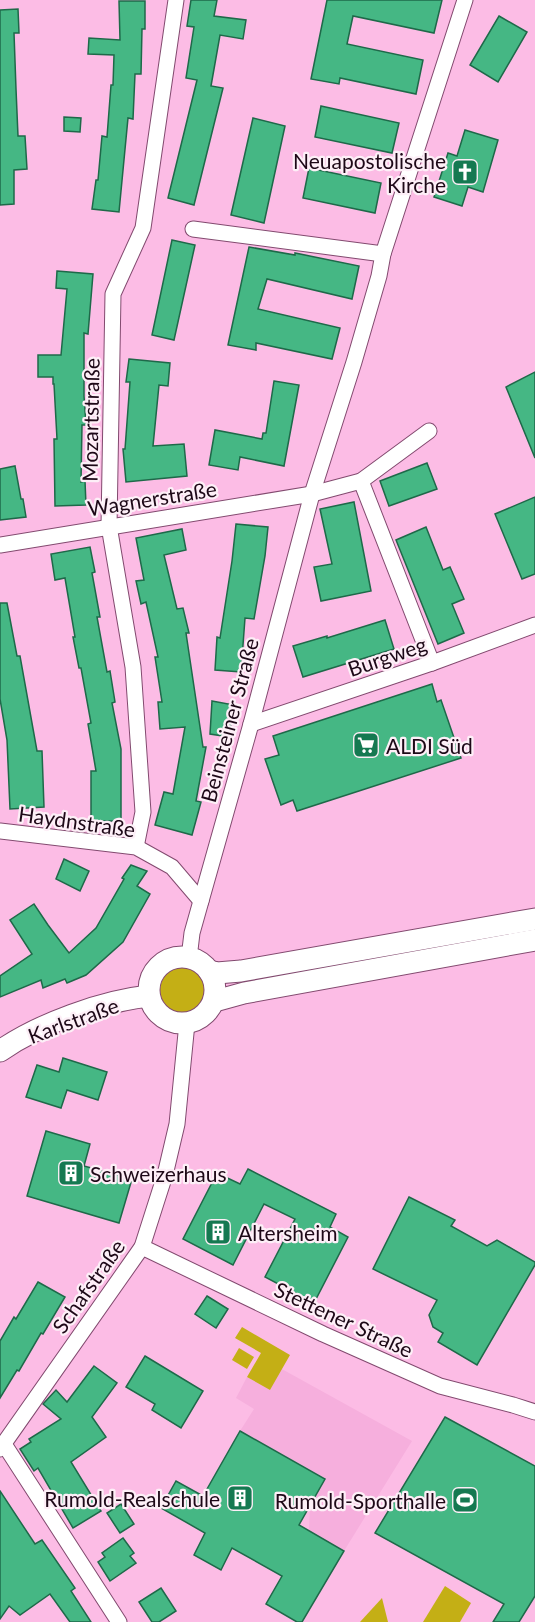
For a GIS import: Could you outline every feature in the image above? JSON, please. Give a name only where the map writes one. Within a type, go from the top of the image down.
[{"type":"main road","points":[[209,971],[217,973],[241,971],[535,919]]},
{"type":"main road","points":[[215,1000],[535,940]]},
{"type":"main road","points":[[179,957],[189,957],[200,962],[209,971],[216,987],[215,1000],[205,1015],[187,1023],[177,1023],[166,1020],[158,1013],[149,996],[150,983],[160,965],[179,957]]},
{"type":"main road","name":"Karlstraße","points":[[0,1051],[39,1029],[75,1015],[149,996]]},
{"type":"street","name":"Mozartstraße","points":[[136,848],[143,812],[133,667],[110,526],[113,294],[143,228],[176,0]]},
{"type":"street","name":"Beinsteiner Straße","points":[[189,957],[192,933],[312,494],[357,352],[383,254],[465,0]]},
{"type":"street","points":[[193,229],[383,254]]},
{"type":"street","points":[[312,494],[362,481],[429,430]]},
{"type":"street","points":[[362,481],[432,663]]},
{"type":"street","name":"Wagnerstraße","points":[[0,545],[312,494]]},
{"type":"street","name":"Burgweg","points":[[251,723],[432,663],[535,625]]},
{"type":"street","name":"Haydnstraße","points":[[0,831],[136,848],[172,867],[201,901]]},
{"type":"street","name":"Schafstraße","points":[[2,1446],[142,1246],[165,1175],[177,1124],[187,1023]]},
{"type":"street","name":"Stettener Straße","points":[[142,1246],[323,1335],[440,1386],[535,1412]]},
{"type":"street","points":[[2,1446],[119,1622]]},
{"type":"shaded area","points":[[183,967],[199,974],[206,990],[199,1006],[183,1013],[167,1006],[160,990],[167,974]]},
{"type":"shaded area","points":[[242,1327],[290,1355],[270,1390],[247,1377],[261,1353],[235,1338]]},
{"type":"shaded area","points":[[239,1348],[254,1357],[247,1369],[232,1360]]},
{"type":"shaded area","points":[[280,1368],[412,1441],[344,1551],[309,1531],[310,1506],[325,1478],[240,1431],[254,1409],[236,1398],[247,1377],[270,1390]]},
{"type":"shaded area","points":[[445,1586],[471,1603],[460,1622],[423,1622]]},
{"type":"shaded area","points":[[382,1598],[388,1622],[360,1622]]},
{"type":"building","points":[[191,0],[217,0],[214,16],[246,20],[243,39],[220,35],[211,86],[223,88],[194,205],[168,198],[197,80],[186,78],[194,27],[187,26]]},
{"type":"building","points":[[327,0],[442,0],[434,33],[353,16],[347,44],[423,60],[416,94],[340,78],[339,84],[311,79]]},
{"type":"building","points":[[119,1],[145,1],[145,29],[142,29],[141,74],[135,74],[133,119],[128,118],[119,212],[92,209],[96,180],[98,180],[102,136],[107,137],[114,55],[88,54],[89,38],[120,40]]},
{"type":"building","points":[[18,9],[19,33],[14,33],[18,136],[25,136],[27,169],[14,170],[14,204],[0,205],[0,10]]},
{"type":"building","points":[[499,16],[527,32],[498,82],[470,65]]},
{"type":"building","points":[[321,106],[399,123],[392,153],[315,137]]},
{"type":"building","points":[[64,117],[81,118],[80,132],[64,131]]},
{"type":"building","points":[[253,118],[285,126],[264,223],[231,215]]},
{"type":"building","name":"Neuapostolische Kirche","points":[[465,130],[498,140],[483,192],[468,187],[462,206],[434,197],[448,153],[457,156]]},
{"type":"building","points":[[309,168],[381,183],[375,213],[303,198]]},
{"type":"building","points":[[172,240],[195,245],[174,340],[152,335]]},
{"type":"building","points":[[249,247],[295,255],[295,253],[359,266],[352,299],[267,279],[258,309],[340,328],[332,359],[256,343],[256,350],[228,345]]},
{"type":"building","points":[[57,271],[93,274],[88,334],[84,333],[86,425],[82,425],[81,482],[85,481],[86,505],[55,506],[54,439],[57,439],[54,384],[53,377],[38,377],[38,355],[61,355],[67,289],[56,288]]},
{"type":"building","points":[[129,359],[170,363],[168,386],[159,385],[153,446],[184,444],[187,476],[126,482],[123,449],[125,449],[130,382],[126,382]]},
{"type":"building","points":[[535,372],[535,458],[506,387]]},
{"type":"building","points":[[274,381],[299,385],[284,466],[240,457],[238,470],[209,465],[215,430],[262,439],[263,433],[266,433]]},
{"type":"building","points":[[427,463],[437,489],[389,506],[380,481]]},
{"type":"building","points":[[15,466],[26,517],[0,520],[0,469]]},
{"type":"building","points":[[535,497],[535,574],[522,579],[495,514]]},
{"type":"building","points":[[354,502],[371,591],[321,601],[314,567],[332,564],[320,509]]},
{"type":"building","points":[[236,524],[268,527],[254,619],[245,618],[241,672],[215,670],[217,637],[220,638]]},
{"type":"building","points":[[426,527],[443,570],[450,567],[464,599],[452,604],[464,633],[438,644],[396,540]]},
{"type":"building","points":[[182,529],[186,550],[164,555],[177,609],[183,608],[189,633],[186,633],[203,747],[206,747],[196,801],[201,802],[192,835],[155,825],[164,792],[173,794],[185,727],[160,729],[158,702],[162,702],[155,657],[158,657],[146,602],[141,604],[136,581],[144,580],[136,538]]},
{"type":"building","points":[[90,547],[100,617],[97,617],[107,672],[110,671],[115,702],[112,703],[121,749],[121,821],[91,821],[91,771],[96,771],[88,724],[91,723],[73,637],[75,637],[65,578],[55,580],[51,554]]},
{"type":"building","points":[[0,603],[7,603],[17,656],[20,656],[37,751],[42,751],[44,807],[10,809],[7,740],[0,699]]},
{"type":"building","points":[[385,620],[394,649],[303,677],[293,646]]},
{"type":"building","name":"ALDI Süd","points":[[432,684],[437,702],[441,700],[461,758],[297,811],[293,800],[281,805],[265,759],[279,755],[273,736]]},
{"type":"building","points":[[212,701],[234,705],[229,737],[210,734]]},
{"type":"building","points":[[64,859],[89,871],[80,891],[56,879]]},
{"type":"building","points":[[131,865],[147,871],[137,886],[150,894],[123,942],[86,975],[67,983],[65,979],[43,988],[41,980],[0,997],[0,976],[32,954],[10,920],[34,904],[69,953],[96,928]]},
{"type":"building","points":[[63,1058],[107,1072],[98,1100],[67,1090],[61,1108],[26,1097],[37,1065],[59,1072]]},
{"type":"building","name":"Schweizerhaus","points":[[46,1131],[90,1144],[84,1166],[132,1179],[119,1223],[27,1196]]},
{"type":"building","name":"Altersheim","points":[[248,1169],[336,1214],[330,1227],[348,1237],[314,1303],[265,1277],[295,1219],[264,1204],[233,1265],[183,1239],[217,1173],[240,1184]]},
{"type":"building","points":[[409,1197],[455,1220],[451,1226],[487,1246],[497,1240],[535,1262],[477,1365],[438,1342],[443,1333],[433,1327],[429,1315],[437,1300],[373,1269]]},
{"type":"building","points":[[38,1282],[65,1297],[0,1398],[0,1341]]},
{"type":"building","points":[[207,1296],[228,1309],[216,1328],[195,1314]]},
{"type":"building","points":[[145,1356],[203,1391],[181,1428],[152,1410],[155,1404],[126,1387]]},
{"type":"building","points":[[94,1366],[117,1383],[92,1417],[106,1437],[71,1462],[101,1511],[73,1528],[38,1468],[34,1471],[20,1449],[31,1442],[29,1439],[61,1419],[43,1404],[56,1390],[67,1402]]},
{"type":"building","name":"Rumold-Sporthalle","points":[[445,1417],[535,1466],[535,1596],[519,1622],[493,1622],[504,1604],[375,1533]]},
{"type":"building","name":"Rumold-Realschule","points":[[240,1431],[325,1479],[299,1525],[344,1551],[302,1622],[297,1622],[266,1604],[282,1576],[232,1548],[221,1570],[194,1555],[205,1533],[161,1508],[176,1481],[203,1496]]},
{"type":"building","points":[[0,1491],[35,1544],[42,1540],[75,1588],[71,1591],[91,1622],[70,1622],[50,1594],[20,1615],[9,1606],[0,1619]]},
{"type":"building","points":[[121,1504],[134,1524],[120,1533],[107,1513]]},
{"type":"building","points":[[123,1538],[134,1553],[130,1556],[136,1563],[110,1581],[98,1562],[105,1557],[102,1553]]},
{"type":"building","points":[[161,1588],[176,1611],[159,1622],[152,1622],[139,1602]]},
{"type":"place","name":"Neuapostolische Kirche","points":[[465,172]]},
{"type":"place","name":"ALDI Süd","points":[[366,745]]},
{"type":"place","name":"Schweizerhaus","points":[[71,1173]]},
{"type":"place","name":"Altersheim","points":[[218,1232]]},
{"type":"place","name":"Rumold-Realschule","points":[[240,1498]]},
{"type":"place","name":"Rumold-Sporthalle","points":[[465,1500]]}]
